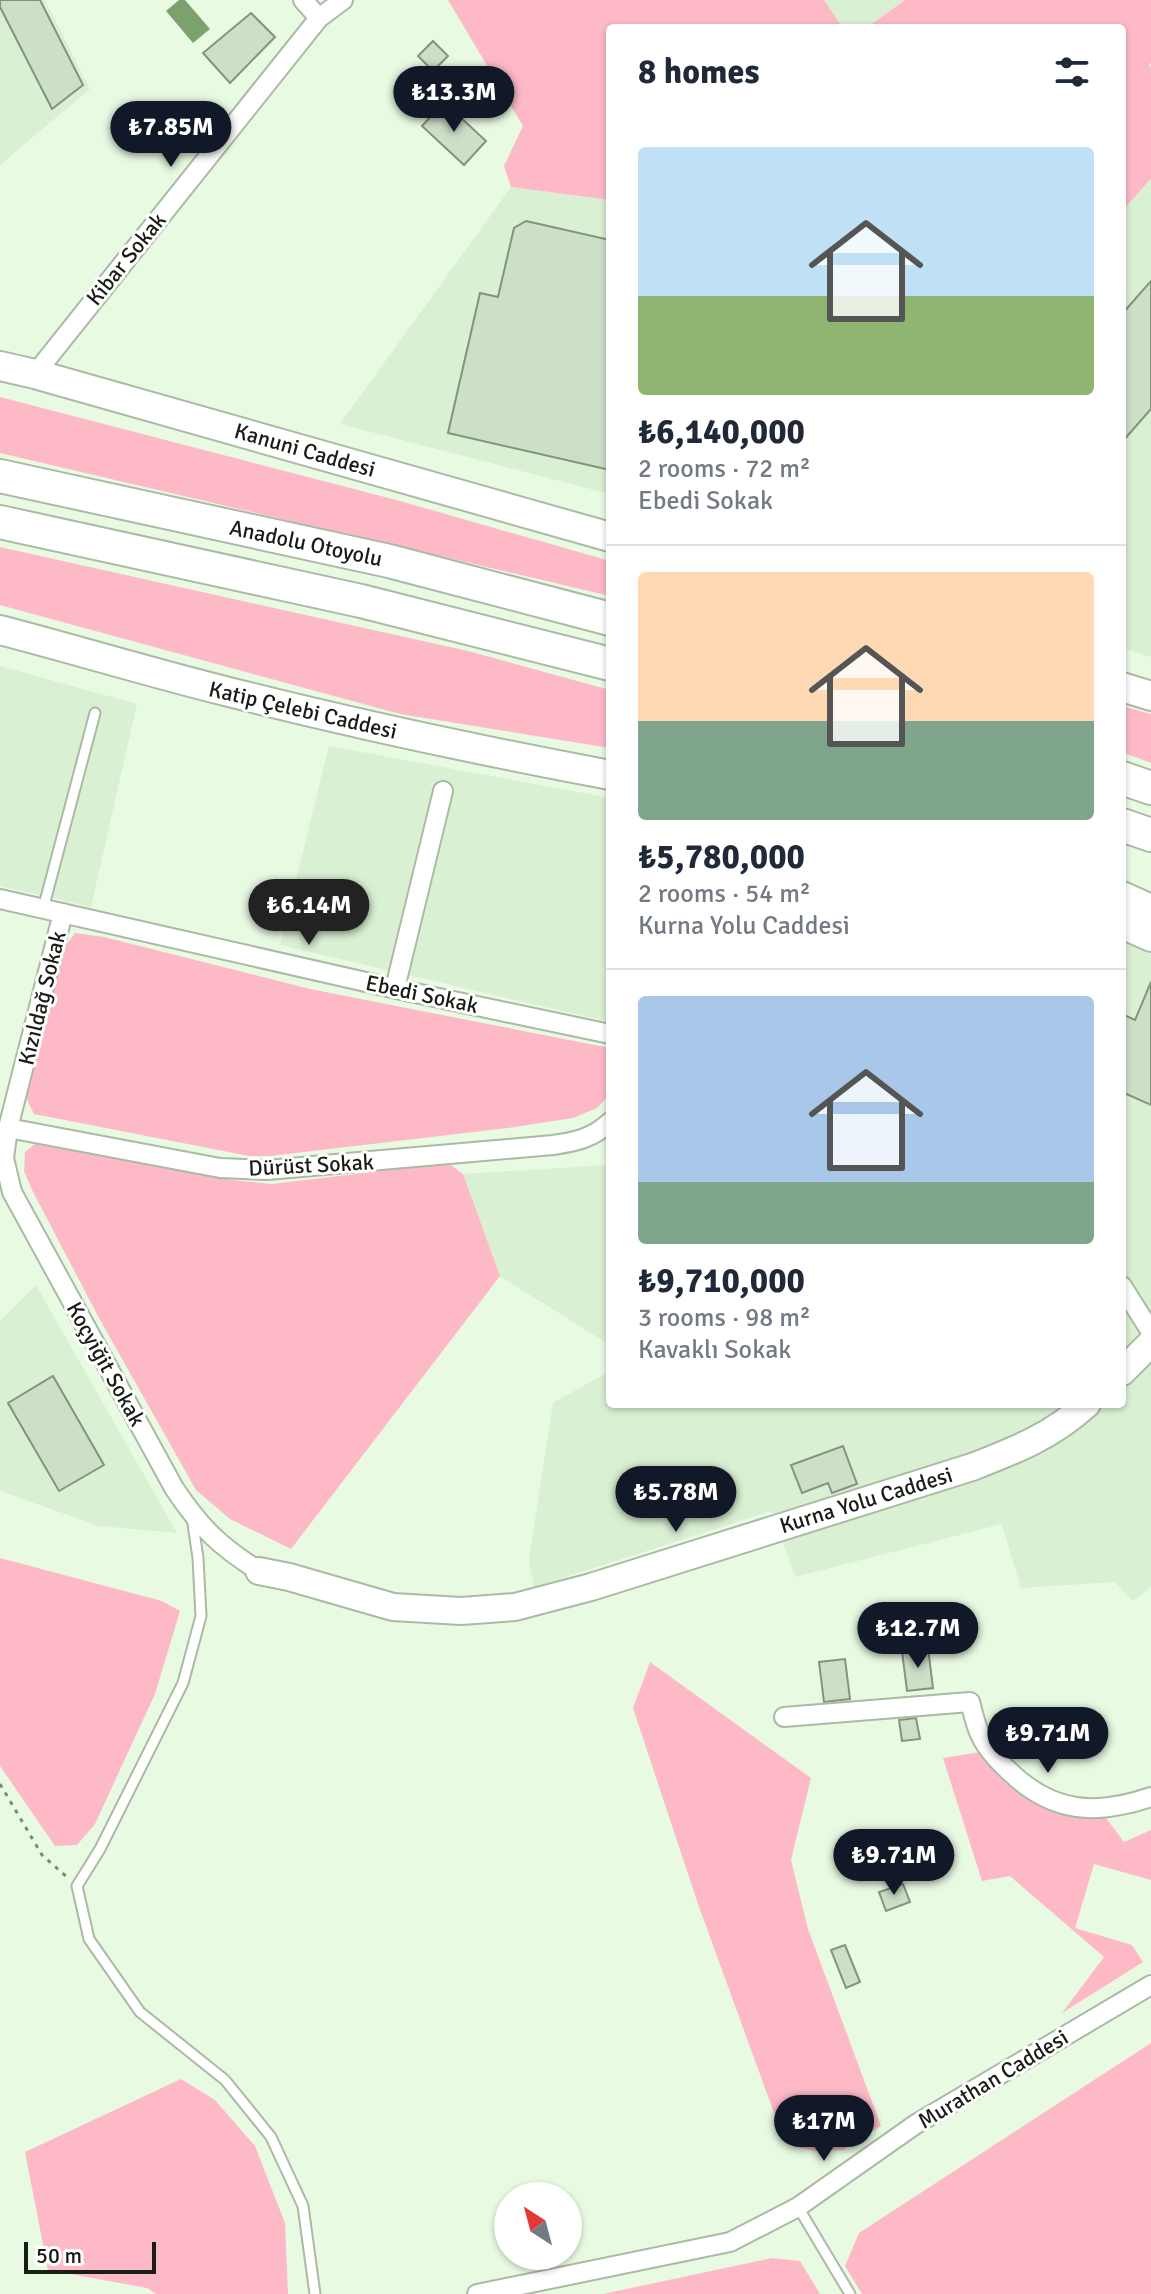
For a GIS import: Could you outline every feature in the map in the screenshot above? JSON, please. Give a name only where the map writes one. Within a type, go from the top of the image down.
[{"type":"highway","name":"Anadolu Otoyolu","points":[[0,476],[389,561],[606,618]]},
{"type":"highway","name":"Anadolu Otoyolu","points":[[0,522],[361,601],[606,663]]},
{"type":"highway","points":[[1126,779],[1151,788]]},
{"type":"highway","points":[[1126,826],[1151,835]]},
{"type":"main road","name":"Kanuni Caddesi","points":[[0,366],[606,536]]},
{"type":"main road","name":"Katip Çelebi Caddesi","points":[[0,630],[206,687],[454,745],[606,774]]},
{"type":"main road","points":[[1126,688],[1151,696]]},
{"type":"main road","points":[[454,745],[606,765]]},
{"type":"main road","points":[[1126,898],[1151,909]]},
{"type":"main road","points":[[1126,927],[1151,937]]},
{"type":"street","points":[[303,0],[319,18]]},
{"type":"street","name":"Kibar Sokak","points":[[35,374],[319,18],[343,0]]},
{"type":"street","points":[[395,988],[443,791]]},
{"type":"street","name":"Ebedi Sokak","points":[[0,899],[606,1033]]},
{"type":"street","name":"Kızıldağ Sokak","points":[[8,1128],[63,913]]},
{"type":"street","name":"Dürüst Sokak","points":[[8,1128],[220,1168],[267,1170],[553,1145],[593,1135],[606,1125]]},
{"type":"street","name":"Koçyiğit Sokak","points":[[8,1128],[4,1158],[12,1192],[174,1488],[191,1514],[218,1543],[259,1571]]},
{"type":"street","points":[[1126,1292],[1151,1332]]},
{"type":"street","points":[[1126,1368],[1151,1343]]},
{"type":"street","name":"Kurna Yolu Caddesi","points":[[259,1571],[393,1607],[461,1611],[515,1607],[591,1587],[972,1467],[1026,1446],[1071,1419],[1083,1408]]},
{"type":"street","points":[[784,1717],[970,1702],[979,1733],[996,1758],[1020,1782],[1043,1797],[1062,1806],[1079,1809],[1104,1808],[1151,1797]]},
{"type":"street","name":"Murathan Caddesi","points":[[477,2294],[730,2242],[798,2207],[916,2124],[1151,1985]]},
{"type":"lane","points":[[43,909],[95,713]]},
{"type":"lane","points":[[191,1514],[198,1558],[201,1616],[183,1683],[100,1849],[77,1886],[89,1939],[140,2012],[225,2080],[271,2137],[303,2206],[315,2294]]},
{"type":"lane","points":[[798,2207],[850,2294]]},
{"type":"path","points":[[0,1784],[42,1855],[77,1886]]},
{"type":"shaded area","points":[[0,0],[45,0],[90,89],[0,165]]},
{"type":"shaded area","points":[[179,0],[185,0],[210,29],[193,43],[166,11]]},
{"type":"shaded area","points":[[448,0],[824,0],[840,24],[606,24],[606,199],[511,187],[504,166],[523,126]]},
{"type":"shaded area","points":[[824,0],[905,0],[872,24],[840,24]]},
{"type":"shaded area","points":[[905,0],[1151,0],[1151,179],[1126,207],[1126,24],[872,24]]},
{"type":"shaded area","points":[[1151,180],[1151,657],[1126,649],[1126,207]]},
{"type":"shaded area","points":[[511,187],[606,199],[606,493],[340,424]]},
{"type":"shaded area","points":[[0,397],[400,501],[606,560],[606,595],[0,453]]},
{"type":"shaded area","points":[[0,547],[468,651],[606,689],[606,747],[400,714],[0,605]]},
{"type":"shaded area","points":[[0,666],[137,704],[91,907],[0,886]]},
{"type":"shaded area","points":[[1126,707],[1151,714],[1151,763],[1126,754]]},
{"type":"shaded area","points":[[329,746],[606,797],[606,1021],[280,945]]},
{"type":"shaded area","points":[[75,933],[104,937],[310,989],[606,1047],[606,1098],[597,1108],[573,1118],[270,1156],[249,1156],[34,1114],[25,1096],[66,945]]},
{"type":"shaded area","points":[[1126,943],[1151,954],[1151,1587],[1133,1601],[1115,1582],[1021,1588],[1002,1524],[795,1577],[772,1511],[534,1587],[529,1559],[553,1403],[606,1373],[606,1408],[1126,1408]]},
{"type":"shaded area","points":[[35,1144],[233,1180],[272,1184],[448,1163],[463,1174],[500,1276],[291,1549],[230,1519],[196,1490],[99,1318],[32,1190],[24,1171],[25,1152]]},
{"type":"shaded area","points":[[606,1165],[606,1342],[495,1273],[463,1174]]},
{"type":"shaded area","points":[[36,1285],[177,1533],[99,1526],[0,1491],[0,1321]]},
{"type":"shaded area","points":[[0,1558],[162,1601],[180,1611],[155,1694],[95,1824],[77,1845],[55,1846],[0,1766]]},
{"type":"shaded area","points":[[650,1662],[811,1778],[791,1860],[808,1929],[881,2126],[843,2150],[816,2151],[792,2146],[781,2132],[698,1904],[633,1708]]},
{"type":"shaded area","points":[[986,1751],[994,1768],[1015,1788],[1045,1807],[1075,1816],[1103,1814],[1124,1842],[1151,1830],[1151,1880],[1094,1864],[1075,1928],[1132,1945],[1143,1962],[1062,2013],[1104,1957],[1010,1876],[982,1881],[943,1758]]},
{"type":"shaded area","points":[[1151,2043],[1151,2294],[862,2294],[845,2266],[859,2233]]},
{"type":"shaded area","points":[[181,2079],[215,2100],[255,2146],[285,2223],[288,2294],[156,2294],[147,2288],[48,2270],[25,2152]]},
{"type":"shaded area","points":[[772,2258],[800,2261],[820,2294],[603,2294]]},
{"type":"building","points":[[0,0],[40,0],[83,85],[52,109],[0,7]]},
{"type":"building","points":[[251,13],[275,37],[230,83],[203,53]]},
{"type":"building","points":[[433,41],[448,56],[433,71],[418,56]]},
{"type":"building","points":[[444,102],[486,141],[464,165],[422,126]]},
{"type":"building","points":[[526,221],[606,239],[606,469],[448,433],[480,293],[498,297],[514,228]]},
{"type":"building","points":[[1151,281],[1151,409],[1126,437],[1126,309]]},
{"type":"building","points":[[1151,982],[1151,1105],[1126,1094],[1126,1016],[1135,1020]]},
{"type":"building","points":[[53,1376],[104,1465],[59,1491],[8,1403]]},
{"type":"building","points":[[843,1446],[857,1484],[832,1493],[828,1483],[802,1493],[791,1465]]},
{"type":"building","points":[[928,1648],[933,1688],[907,1691],[902,1651]]},
{"type":"building","points":[[845,1659],[850,1699],[824,1702],[819,1662]]},
{"type":"building","points":[[916,1718],[920,1739],[902,1741],[899,1720]]},
{"type":"building","points":[[903,1884],[910,1902],[886,1911],[879,1892]]},
{"type":"building","points":[[845,1945],[860,1982],[846,1988],[831,1950]]}]
